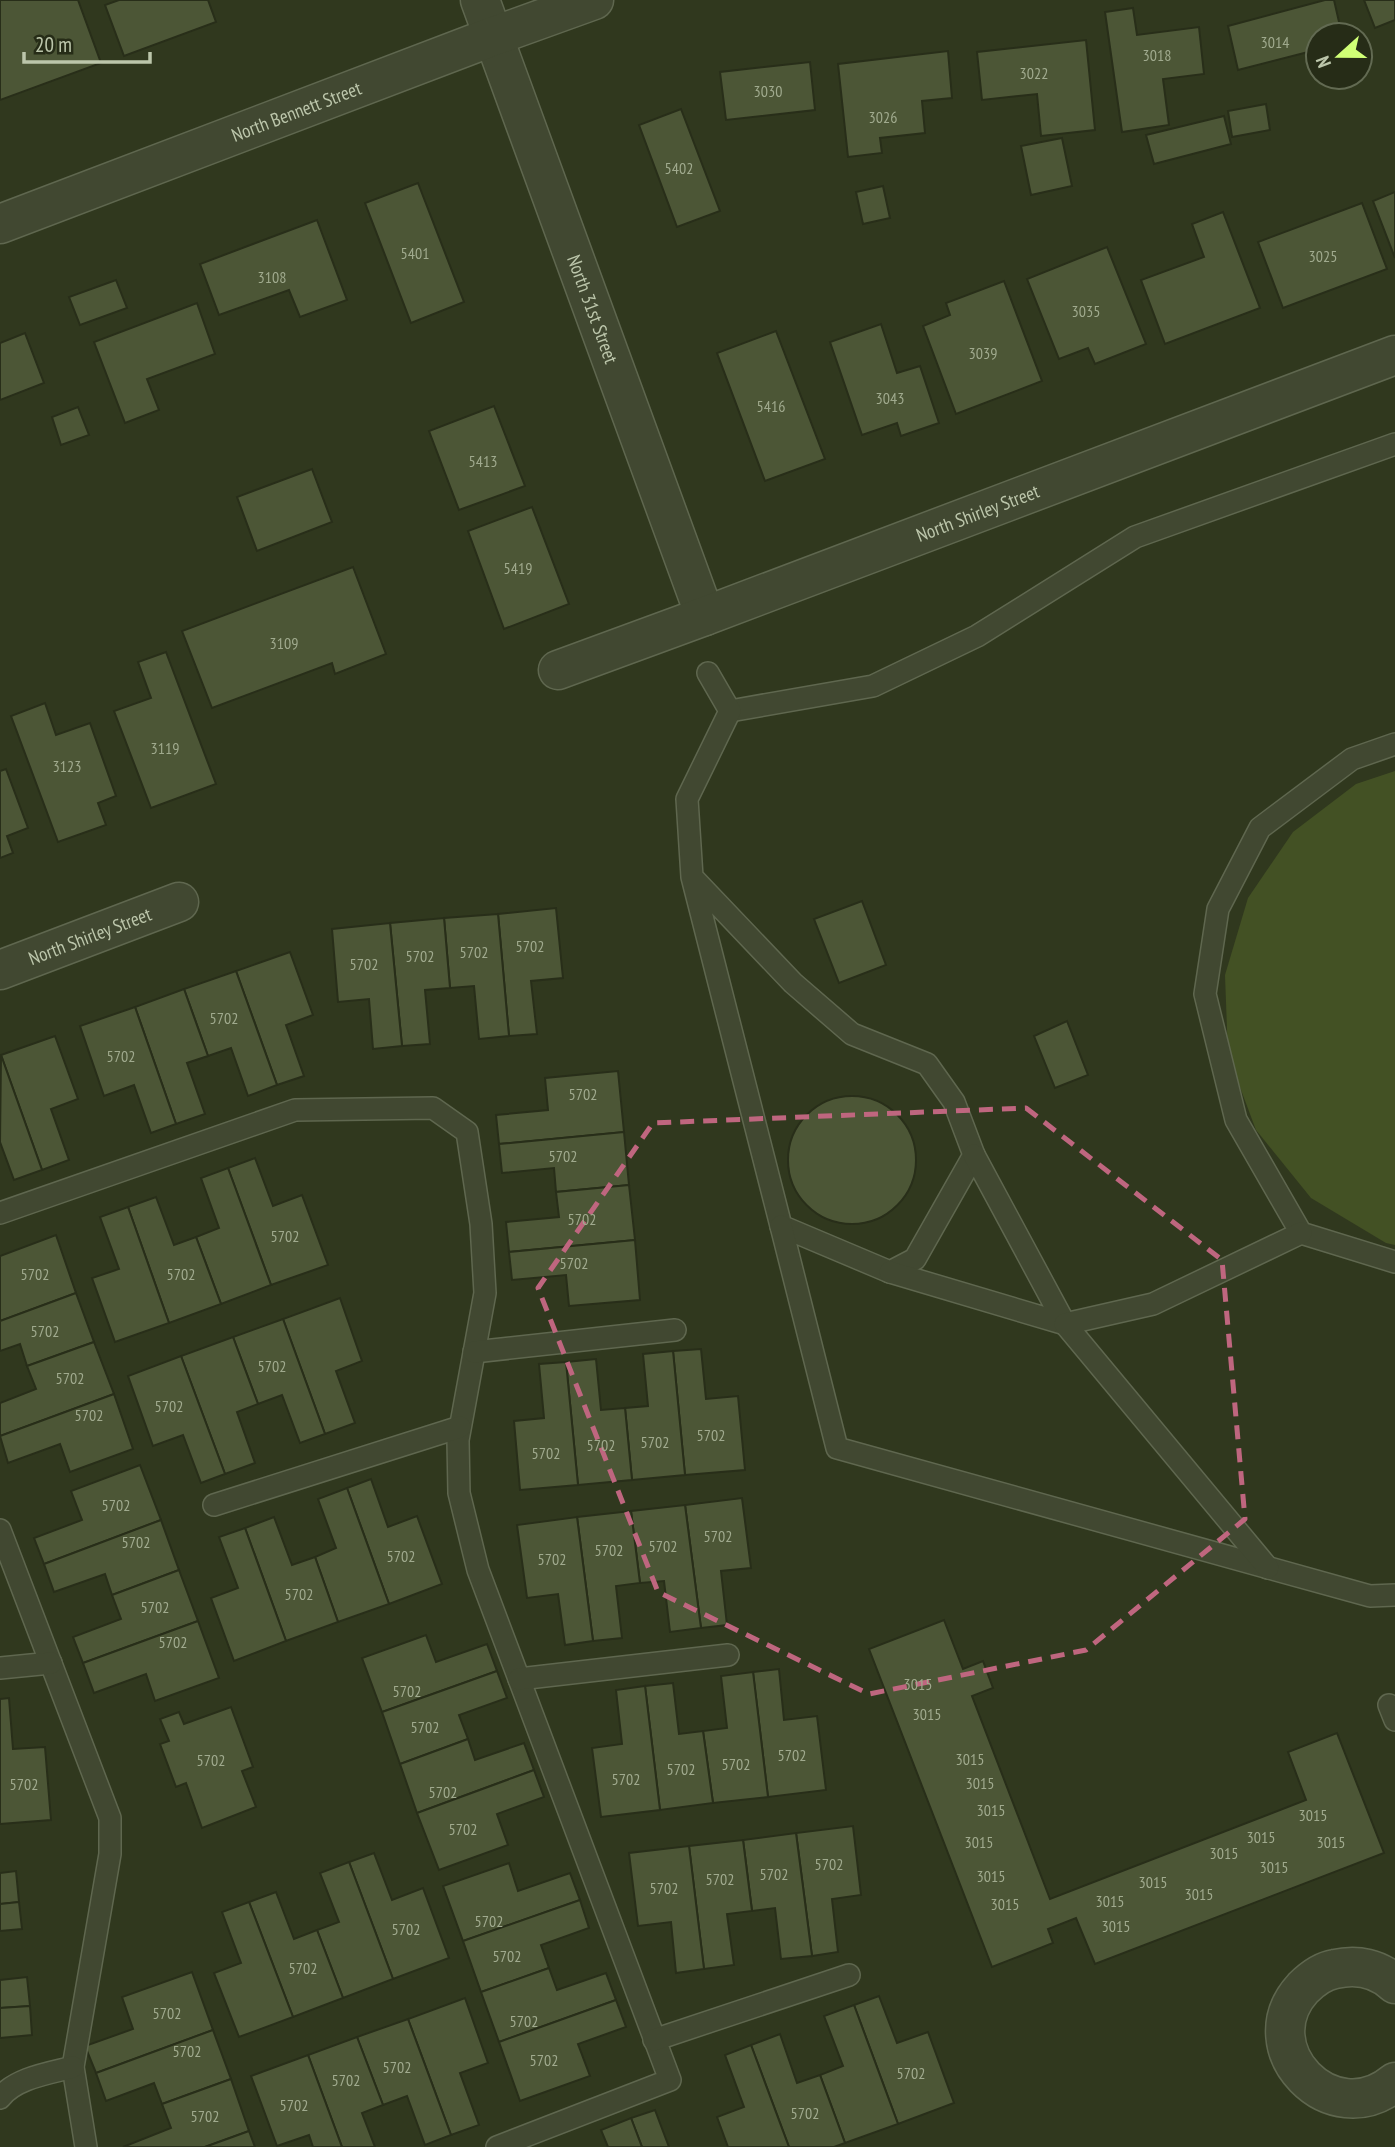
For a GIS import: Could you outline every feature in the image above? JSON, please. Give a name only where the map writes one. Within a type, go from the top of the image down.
[{"type":"street","name":"North 31st Street","points":[[480,0],[705,617]]},
{"type":"street","name":"North Bennett Street","points":[[0,224],[594,0]]},
{"type":"street","name":"North Shirley Street","points":[[558,670],[705,617],[1395,355]]},
{"type":"street","name":"North Shirley Street","points":[[0,970],[179,902]]},
{"type":"street","points":[[1395,1984],[1388,1977],[1369,1968],[1348,1966],[1328,1970],[1310,1981],[1296,1996],[1288,2015],[1285,2035],[1290,2056],[1300,2074],[1315,2088],[1334,2096],[1355,2098],[1375,2094],[1395,2081]]},
{"type":"lane","points":[[730,711],[873,686],[977,636],[1135,537],[1395,444]]},
{"type":"lane","points":[[708,673],[730,711]]},
{"type":"lane","points":[[730,711],[687,799],[692,877],[837,1448],[1370,1596],[1395,1595]]},
{"type":"lane","points":[[1301,1233],[1236,1120],[1205,994],[1218,909],[1259,828],[1352,759],[1395,744]]},
{"type":"lane","points":[[692,877],[793,983],[852,1034],[926,1064],[954,1102],[974,1155],[1065,1324],[1268,1568]]},
{"type":"lane","points":[[0,1213],[295,1110],[433,1108],[467,1132],[481,1224],[485,1293],[458,1440],[459,1493],[478,1570],[670,2080],[497,2147]]},
{"type":"lane","points":[[890,1272],[915,1259],[974,1155]]},
{"type":"lane","points":[[781,1226],[890,1272],[1065,1324],[1153,1304],[1301,1233],[1395,1262]]},
{"type":"lane","points":[[474,1352],[675,1330]]},
{"type":"lane","points":[[214,1505],[460,1427]]},
{"type":"lane","points":[[0,1530],[110,1818],[110,1854],[73,2067],[86,2147]]},
{"type":"lane","points":[[519,1679],[728,1655]]},
{"type":"lane","points":[[0,1668],[51,1663]]},
{"type":"lane","points":[[654,2040],[849,1975]]},
{"type":"lane","points":[[0,2098],[5,2091],[36,2076],[73,2067]]},
{"type":"highlighted area","points":[[1026,1108],[1222,1260],[1245,1519],[1086,1650],[869,1694],[658,1592],[538,1288],[653,1123]]},
{"type":"shaded area","points":[[1395,771],[1395,1245],[1386,1243],[1311,1198],[1256,1130],[1228,1055],[1225,975],[1248,898],[1293,832],[1356,784]]},
{"type":"building","points":[[0,0],[78,0],[101,63],[0,100]]},
{"type":"building","points":[[119,0],[208,0],[216,22],[124,56],[105,5]]},
{"type":"building","points":[[1325,0],[1334,0],[1339,21],[1304,21],[1304,53],[1238,70],[1228,26]]},
{"type":"building","points":[[1364,0],[1395,0],[1395,20],[1375,28]]},
{"type":"building","points":[[1133,8],[1137,35],[1199,27],[1204,74],[1163,79],[1169,125],[1122,132],[1105,12]]},
{"type":"building","points":[[1086,40],[1095,130],[1041,136],[1037,94],[982,100],[977,52]]},
{"type":"building","points":[[948,51],[952,98],[922,101],[925,133],[880,138],[882,153],[848,157],[838,64]]},
{"type":"building","points":[[810,62],[815,110],[726,120],[720,72]]},
{"type":"building","points":[[1266,104],[1270,130],[1232,137],[1228,111]]},
{"type":"building","points":[[681,109],[720,211],[677,227],[639,125]]},
{"type":"building","points":[[1224,116],[1231,144],[1154,164],[1146,135]]},
{"type":"building","points":[[1062,138],[1072,186],[1031,195],[1021,146]]},
{"type":"building","points":[[418,183],[464,302],[411,323],[365,203]]},
{"type":"building","points":[[883,186],[890,218],[863,224],[856,192]]},
{"type":"building","points":[[1395,192],[1395,258],[1373,201]]},
{"type":"building","points":[[1362,203],[1387,269],[1283,308],[1258,242]]},
{"type":"building","points":[[1223,212],[1260,308],[1165,344],[1141,280],[1204,257],[1192,224]]},
{"type":"building","points":[[317,220],[347,300],[300,317],[289,290],[219,315],[200,264]]},
{"type":"building","points":[[1107,247],[1146,344],[1095,364],[1088,348],[1059,359],[1027,279]]},
{"type":"building","points":[[116,280],[127,308],[80,325],[69,297]]},
{"type":"building","points":[[1004,281],[1042,381],[956,414],[923,326],[950,315],[946,303]]},
{"type":"building","points":[[197,303],[215,354],[147,379],[159,410],[125,423],[94,342]]},
{"type":"building","points":[[881,324],[897,373],[920,366],[939,423],[901,436],[897,423],[862,435],[830,342]]},
{"type":"building","points":[[776,331],[825,459],[765,481],[717,353]]},
{"type":"building","points":[[25,333],[44,383],[0,400],[0,343]]},
{"type":"building","points":[[494,406],[525,486],[459,510],[429,431]]},
{"type":"building","points":[[78,407],[89,435],[61,445],[52,417]]},
{"type":"building","points":[[312,469],[332,522],[257,551],[237,497]]},
{"type":"building","points":[[532,507],[569,604],[504,629],[468,531]]},
{"type":"building","points":[[353,567],[386,654],[335,674],[332,663],[212,708],[182,631]]},
{"type":"building","points":[[166,652],[216,784],[151,808],[114,711],[151,698],[138,662]]},
{"type":"building","points":[[45,703],[56,735],[90,723],[116,796],[98,803],[106,825],[58,842],[11,716]]},
{"type":"building","points":[[6,769],[28,828],[7,836],[13,853],[0,858],[0,771]]},
{"type":"building","points":[[862,901],[886,965],[839,983],[814,919]]},
{"type":"building","points":[[556,908],[563,978],[531,981],[537,1034],[509,1036],[498,914]]},
{"type":"building","points":[[498,914],[509,1036],[479,1039],[474,986],[450,988],[444,918]]},
{"type":"building","points":[[444,918],[450,988],[425,990],[430,1044],[402,1046],[390,923]]},
{"type":"building","points":[[390,923],[402,1046],[373,1049],[369,999],[338,1002],[332,929]]},
{"type":"building","points":[[290,952],[313,1015],[286,1025],[304,1076],[277,1085],[236,971]]},
{"type":"building","points":[[236,971],[277,1085],[248,1096],[231,1048],[208,1056],[184,989]]},
{"type":"building","points":[[184,989],[208,1056],[187,1063],[205,1114],[176,1124],[135,1007]]},
{"type":"building","points":[[135,1007],[176,1124],[151,1133],[134,1085],[104,1096],[80,1026]]},
{"type":"building","points":[[1067,1021],[1088,1075],[1055,1088],[1034,1036]]},
{"type":"building","points":[[55,1036],[78,1099],[51,1109],[69,1160],[42,1170],[1,1055]]},
{"type":"building","points":[[1,1055],[42,1170],[14,1180],[0,1142]]},
{"type":"building","points":[[618,1071],[624,1132],[499,1144],[496,1115],[548,1110],[545,1078]]},
{"type":"building","points":[[852,1096],[877,1101],[897,1115],[911,1135],[916,1160],[911,1185],[897,1205],[877,1219],[852,1224],[827,1219],[807,1205],[793,1185],[788,1160],[793,1135],[807,1115],[827,1101]]},
{"type":"building","points":[[624,1132],[629,1185],[556,1192],[554,1168],[502,1173],[499,1144]]},
{"type":"building","points":[[255,1158],[273,1206],[302,1195],[328,1265],[271,1285],[228,1168]]},
{"type":"building","points":[[228,1168],[271,1285],[221,1304],[196,1237],[219,1228],[201,1178]]},
{"type":"building","points":[[629,1185],[635,1240],[509,1252],[506,1222],[559,1217],[556,1192]]},
{"type":"building","points":[[156,1197],[174,1245],[196,1237],[221,1304],[169,1323],[128,1207]]},
{"type":"building","points":[[128,1207],[169,1323],[115,1342],[92,1278],[119,1269],[100,1217]]},
{"type":"building","points":[[56,1235],[76,1293],[0,1321],[0,1256]]},
{"type":"building","points":[[635,1240],[640,1300],[569,1306],[566,1275],[512,1280],[509,1252]]},
{"type":"building","points":[[76,1293],[94,1342],[27,1366],[20,1344],[0,1351],[0,1321]]},
{"type":"building","points":[[340,1298],[362,1361],[336,1371],[355,1423],[325,1434],[283,1319]]},
{"type":"building","points":[[283,1319],[325,1434],[300,1443],[282,1395],[258,1404],[233,1337]]},
{"type":"building","points":[[233,1337],[258,1404],[237,1412],[255,1463],[225,1474],[181,1356]]},
{"type":"building","points":[[94,1342],[114,1394],[0,1436],[0,1403],[36,1389],[27,1366]]},
{"type":"building","points":[[701,1349],[706,1399],[738,1396],[745,1470],[685,1475],[673,1351]]},
{"type":"building","points":[[673,1351],[685,1475],[632,1480],[625,1408],[648,1406],[643,1354]]},
{"type":"building","points":[[181,1356],[225,1474],[201,1483],[183,1435],[153,1446],[128,1376]]},
{"type":"building","points":[[596,1359],[601,1410],[625,1408],[632,1480],[578,1485],[566,1362]]},
{"type":"building","points":[[566,1362],[578,1485],[520,1490],[514,1421],[544,1418],[539,1364]]},
{"type":"building","points":[[114,1394],[133,1449],[70,1472],[60,1444],[8,1463],[0,1436]]},
{"type":"building","points":[[140,1465],[161,1520],[44,1564],[34,1538],[82,1520],[71,1491]]},
{"type":"building","points":[[371,1479],[388,1527],[417,1516],[442,1584],[389,1604],[347,1488]]},
{"type":"building","points":[[347,1488],[389,1604],[338,1622],[315,1557],[336,1548],[318,1499]]},
{"type":"building","points":[[742,1498],[751,1568],[721,1571],[727,1625],[701,1628],[685,1505]]},
{"type":"building","points":[[685,1505],[701,1628],[670,1632],[664,1581],[640,1583],[631,1511]]},
{"type":"building","points":[[631,1511],[640,1583],[616,1586],[622,1638],[593,1641],[577,1517]]},
{"type":"building","points":[[274,1517],[292,1565],[315,1557],[338,1622],[286,1641],[245,1528]]},
{"type":"building","points":[[577,1517],[593,1641],[565,1645],[558,1594],[527,1598],[517,1525]]},
{"type":"building","points":[[161,1520],[179,1570],[112,1595],[105,1574],[54,1592],[44,1564]]},
{"type":"building","points":[[245,1528],[286,1641],[234,1661],[211,1598],[238,1588],[219,1537]]},
{"type":"building","points":[[179,1570],[198,1621],[83,1663],[73,1637],[121,1619],[112,1595]]},
{"type":"building","points":[[944,1620],[963,1669],[983,1661],[993,1688],[972,1696],[1050,1899],[1306,1800],[1288,1752],[1337,1733],[1384,1853],[1095,1964],[1076,1918],[1048,1929],[1053,1943],[992,1967],[869,1649]]},
{"type":"building","points":[[198,1621],[219,1678],[155,1701],[146,1674],[94,1693],[83,1663]]},
{"type":"building","points":[[426,1635],[436,1662],[487,1644],[497,1671],[382,1712],[362,1658]]},
{"type":"building","points":[[779,1669],[784,1720],[817,1716],[826,1790],[768,1797],[753,1672]]},
{"type":"building","points":[[497,1671],[507,1698],[459,1715],[468,1739],[400,1764],[382,1712]]},
{"type":"building","points":[[753,1672],[768,1797],[713,1803],[703,1731],[727,1728],[721,1676]]},
{"type":"building","points":[[673,1683],[679,1734],[703,1731],[713,1803],[660,1810],[645,1686]]},
{"type":"building","points":[[645,1686],[660,1810],[601,1817],[592,1748],[622,1744],[616,1690]]},
{"type":"building","points":[[9,1698],[13,1749],[45,1747],[51,1820],[0,1824],[0,1699]]},
{"type":"building","points":[[231,1707],[253,1767],[242,1771],[256,1807],[202,1828],[186,1783],[176,1787],[160,1744],[169,1741],[160,1719],[179,1712],[184,1724]]},
{"type":"building","points":[[468,1739],[475,1760],[524,1743],[534,1770],[417,1813],[400,1764]]},
{"type":"building","points":[[534,1770],[544,1797],[497,1814],[508,1845],[439,1870],[417,1813]]},
{"type":"building","points":[[853,1826],[861,1895],[832,1899],[838,1952],[812,1956],[796,1833]]},
{"type":"building","points":[[796,1833],[812,1956],[781,1959],[775,1908],[752,1911],[743,1840]]},
{"type":"building","points":[[743,1840],[752,1911],[727,1914],[734,1965],[704,1969],[689,1846]]},
{"type":"building","points":[[689,1846],[704,1969],[676,1973],[671,1922],[638,1926],[629,1853]]},
{"type":"building","points":[[374,1853],[392,1900],[423,1888],[449,1958],[393,1979],[349,1862]]},
{"type":"building","points":[[349,1862],[393,1979],[343,1998],[317,1930],[339,1922],[320,1873]]},
{"type":"building","points":[[509,1863],[518,1891],[570,1873],[580,1900],[463,1941],[443,1886]]},
{"type":"building","points":[[16,1871],[19,1902],[0,1904],[0,1873]]},
{"type":"building","points":[[276,1892],[294,1939],[317,1930],[343,1998],[293,2017],[249,1902]]},
{"type":"building","points":[[580,1900],[589,1928],[541,1945],[549,1968],[481,1992],[463,1941]]},
{"type":"building","points":[[19,1902],[22,1929],[0,1931],[0,1904]]},
{"type":"building","points":[[249,1902],[293,2017],[239,2037],[214,1973],[241,1963],[222,1912]]},
{"type":"building","points":[[549,1968],[557,1990],[606,1973],[616,2000],[499,2042],[481,1992]]},
{"type":"building","points":[[192,1972],[213,2030],[96,2073],[85,2046],[133,2029],[122,1997]]},
{"type":"building","points":[[27,1977],[30,2006],[0,2008],[0,1980]]},
{"type":"building","points":[[879,1996],[897,2043],[928,2032],[954,2103],[898,2124],[854,2005]]},
{"type":"building","points":[[465,1998],[488,2063],[460,2073],[479,2125],[451,2135],[408,2019]]},
{"type":"building","points":[[616,2000],[626,2027],[578,2044],[590,2076],[520,2101],[499,2042]]},
{"type":"building","points":[[854,2005],[898,2124],[845,2143],[820,2075],[843,2066],[824,2016]]},
{"type":"building","points":[[30,2006],[32,2035],[0,2038],[0,2008]]},
{"type":"building","points":[[408,2019],[451,2135],[425,2145],[407,2096],[383,2105],[357,2037]]},
{"type":"building","points":[[213,2030],[231,2079],[162,2104],[154,2083],[106,2101],[96,2073]]},
{"type":"building","points":[[780,2034],[797,2083],[820,2075],[845,2143],[834,2147],[789,2147],[751,2045]]},
{"type":"building","points":[[357,2037],[383,2105],[362,2113],[375,2147],[342,2147],[308,2055]]},
{"type":"building","points":[[751,2045],[789,2147],[728,2147],[717,2117],[744,2107],[725,2055]]},
{"type":"building","points":[[308,2055],[342,2147],[313,2147],[309,2135],[277,2146],[251,2076]]},
{"type":"building","points":[[231,2079],[249,2131],[205,2147],[123,2147],[171,2128],[162,2104]]},
{"type":"building","points":[[655,2110],[669,2147],[642,2147],[631,2118]]},
{"type":"building","points":[[631,2118],[642,2147],[608,2147],[601,2130]]},
{"type":"building","points":[[249,2131],[255,2147],[205,2147]]}]
